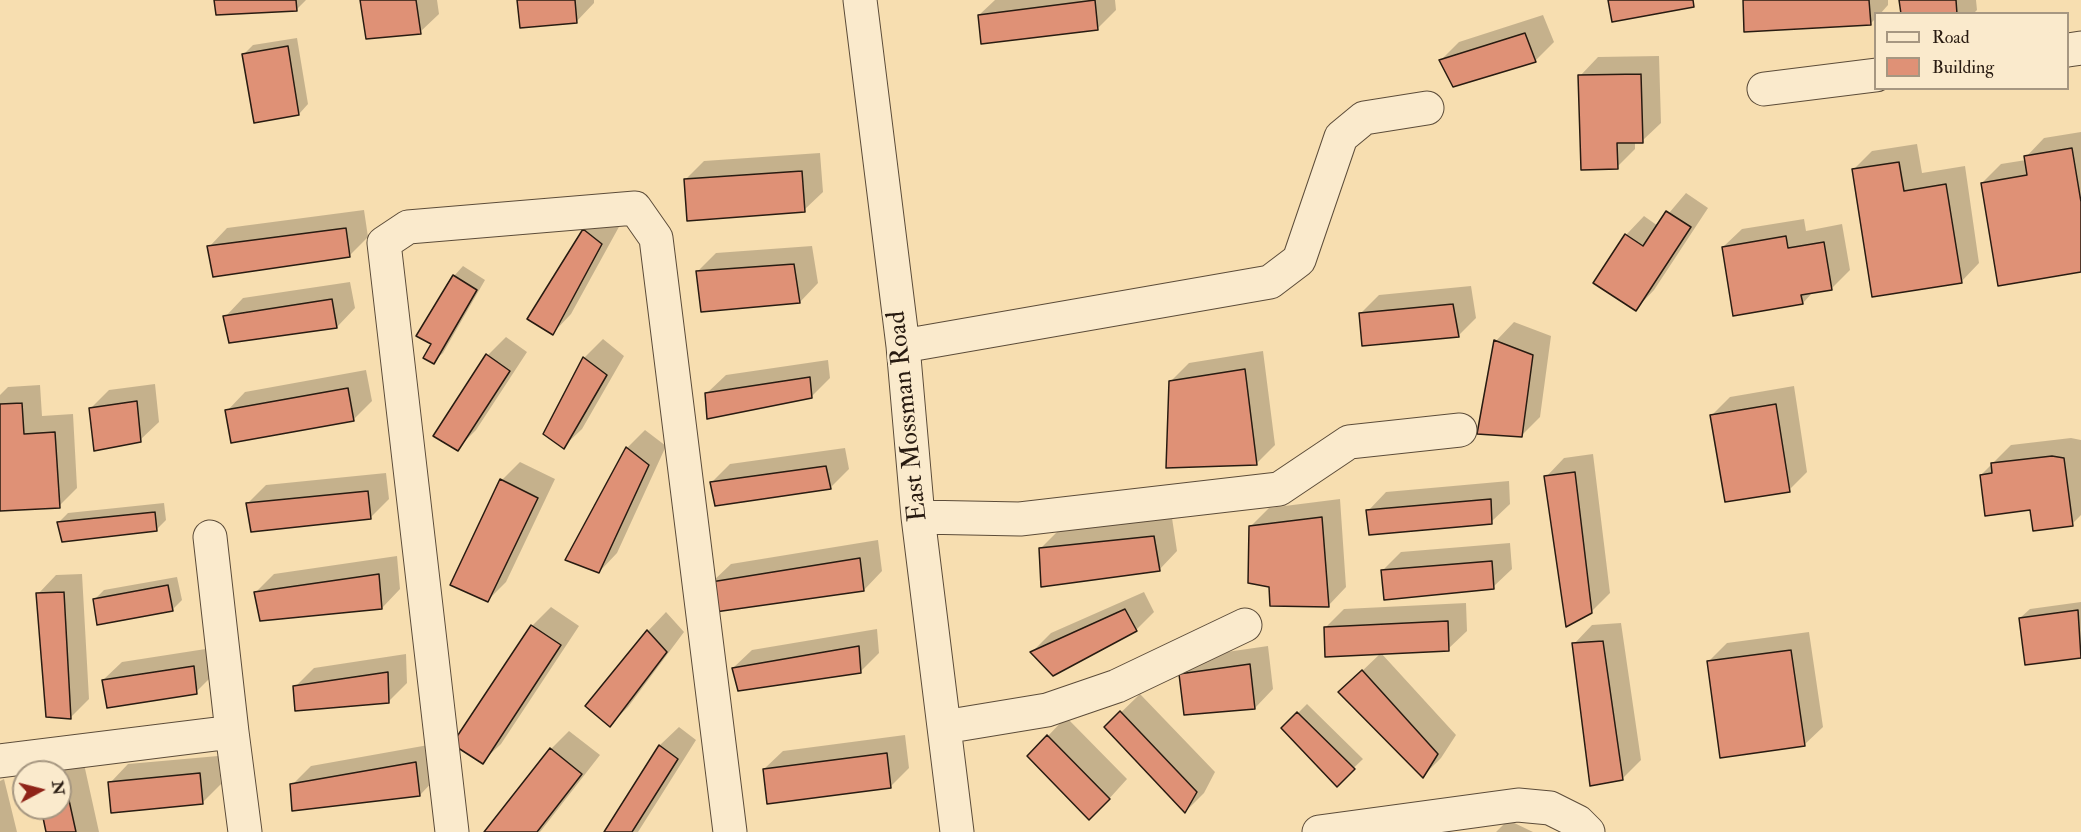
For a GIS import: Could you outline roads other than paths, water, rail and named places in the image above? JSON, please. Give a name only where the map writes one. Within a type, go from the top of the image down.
[{"type":"street","name":"East Mossman Road","points":[[860,0],[903,346],[918,517],[957,832]]},
{"type":"street","points":[[1764,89],[1874,75]]},
{"type":"street","points":[[903,346],[1270,282],[1299,260],[1341,137],[1364,118],[1427,108]]},
{"type":"street","points":[[452,832],[384,243],[408,227],[635,208],[656,238],[730,832]]},
{"type":"street","points":[[918,517],[1020,519],[1280,489],[1349,442],[1460,430]]},
{"type":"street","points":[[210,537],[245,832]]},
{"type":"street","points":[[944,727],[1047,710],[1116,686],[1245,625]]},
{"type":"street","points":[[0,761],[232,732]]},
{"type":"street","points":[[1319,832],[1518,805],[1550,808],[1578,822],[1588,832]]}]
